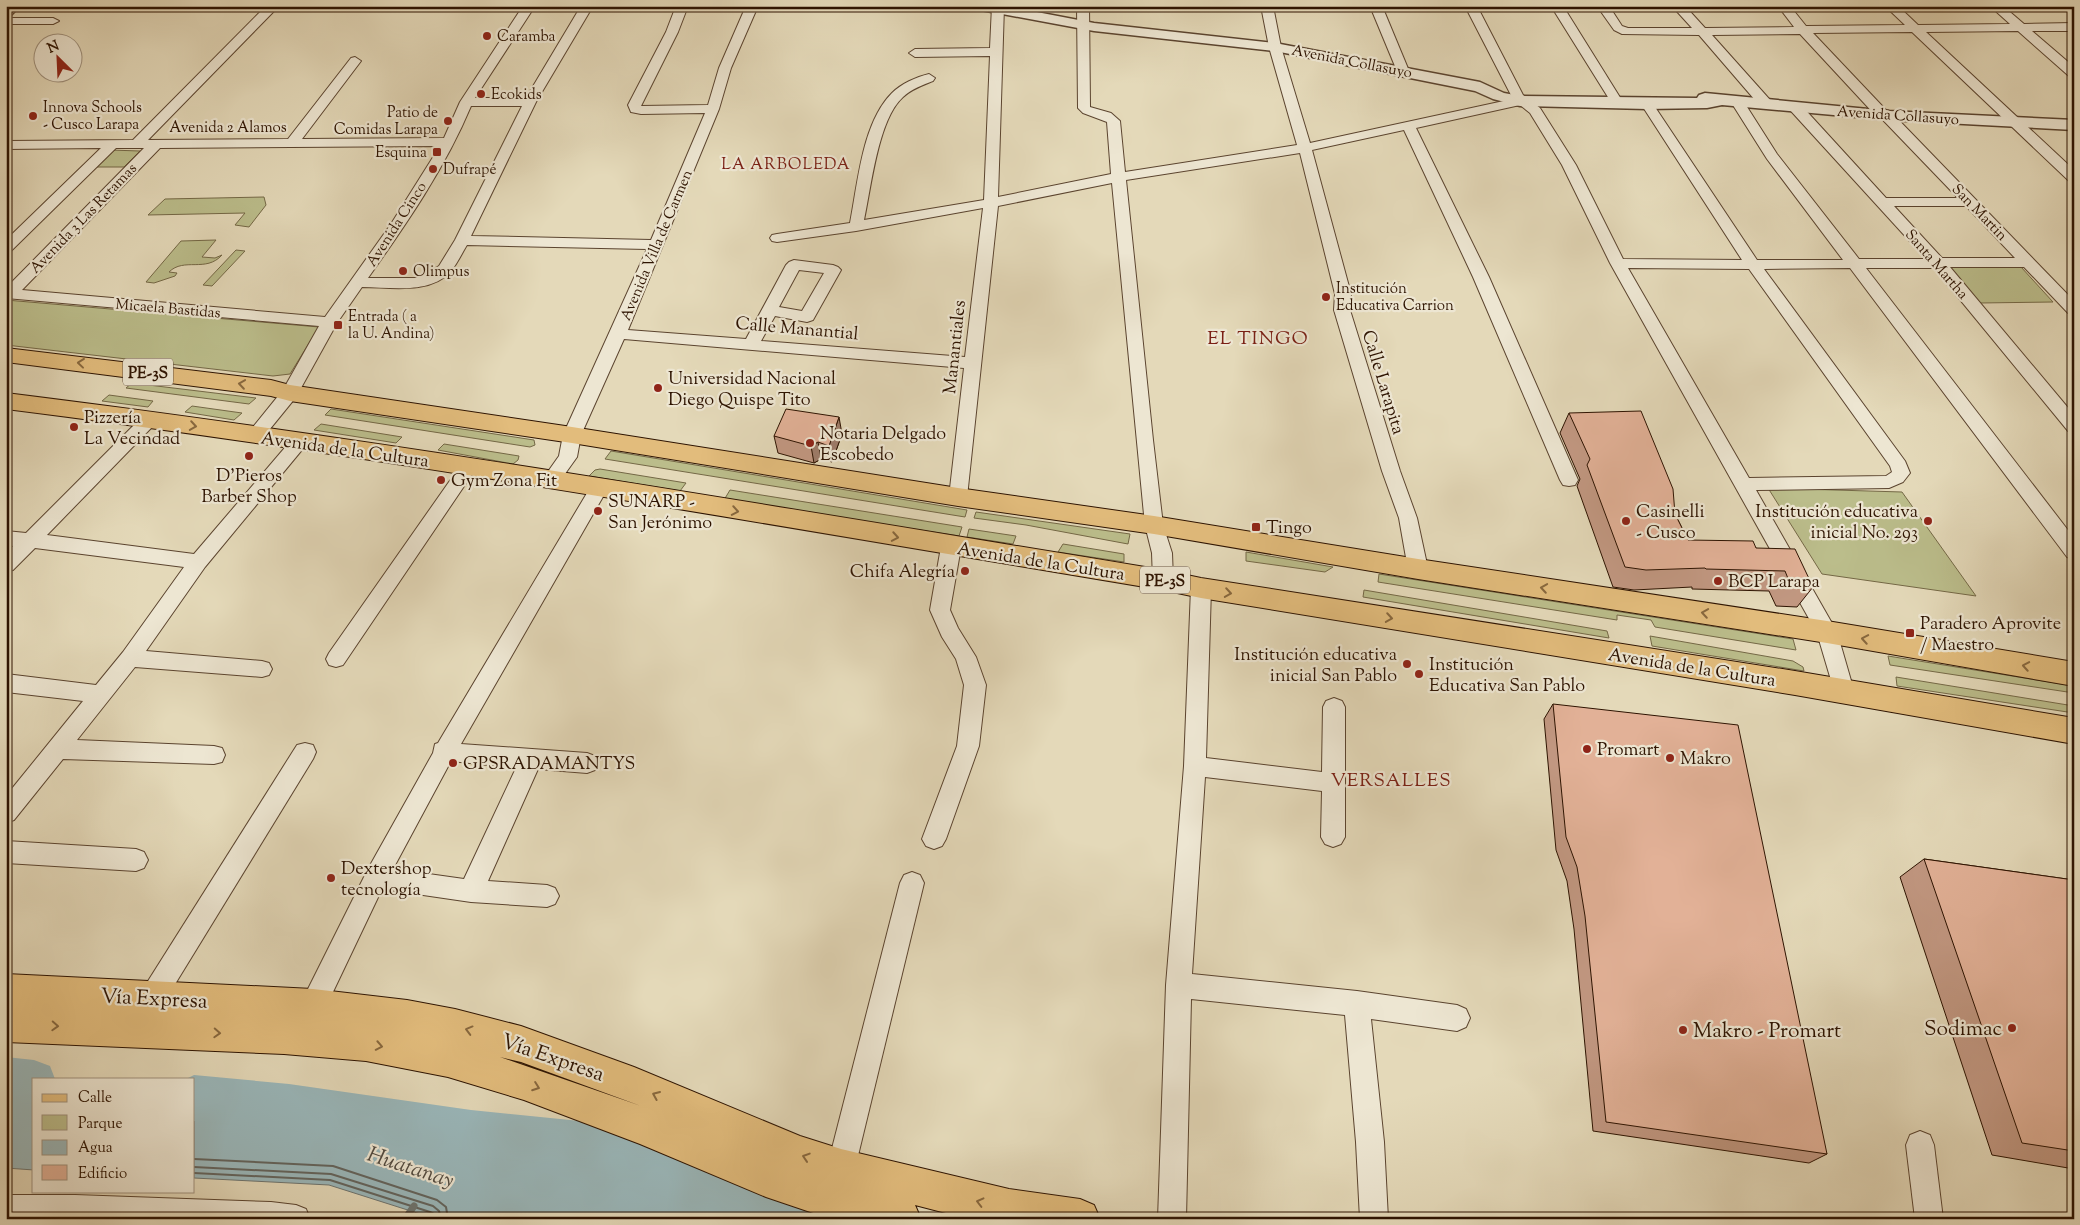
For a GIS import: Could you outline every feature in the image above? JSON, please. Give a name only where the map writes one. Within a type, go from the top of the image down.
[{"type":"main road","name":"PE-3S","points":[[6,355],[271,388],[290,393],[572,435],[958,497],[1154,525],[1418,569],[1827,632],[2074,674]]},
{"type":"main road","name":"Avenida de la Cultura","points":[[8,403],[150,420],[469,466],[952,547],[1163,580],[1201,588],[1843,691],[2074,731]]},
{"type":"main road","name":"Vía Expresa","points":[[6,990],[313,1006],[407,1018],[456,1027],[521,1044],[634,1085],[799,1155],[841,1168],[1009,1209],[1080,1219]]},
{"type":"main road","name":"Vía Expresa","points":[[6,1024],[284,1036],[366,1044],[448,1059],[524,1082],[643,1126],[766,1178],[828,1200],[901,1219]]},
{"type":"street","points":[[6,12],[13,6]]},
{"type":"street","name":"Avenida 3 Las Retamas","points":[[138,143],[273,6]]},
{"type":"street","name":"Avenida Cinco","points":[[255,436],[290,393],[329,322],[398,225],[449,142],[466,102],[529,6]]},
{"type":"street","points":[[359,282],[409,284],[430,280],[445,269],[462,240],[530,102],[587,6]]},
{"type":"street","points":[[682,6],[672,32],[634,105],[636,109],[641,110],[712,109]]},
{"type":"street","name":"Avenida Villa de Carmen","points":[[551,480],[568,456],[572,435],[618,334],[712,109],[725,68],[752,6]]},
{"type":"street","name":"Avenida Collasuyo","points":[[981,6],[1082,25],[1275,47],[1480,87],[1499,96],[1522,95],[1631,102],[1706,103],[1729,101],[1883,114],[2074,125]]},
{"type":"street","points":[[1083,6],[1084,108],[1092,113],[1107,115],[1113,121],[1144,440],[1154,525],[1162,553],[1163,580]]},
{"type":"street","name":"Calle Larapita","points":[[1267,6],[1275,47],[1306,148],[1343,294],[1343,316],[1391,472],[1408,518],[1418,569]]},
{"type":"street","points":[[1376,6],[1403,71]]},
{"type":"street","points":[[1471,6],[1522,95],[1535,111],[1569,164],[1618,263],[1827,632],[1843,691]]},
{"type":"street","points":[[1557,6],[1753,265],[1899,465],[1901,473],[1898,478],[1889,482],[1743,484]]},
{"type":"street","points":[[1603,6],[1622,31],[2074,27]]},
{"type":"street","points":[[1678,6],[1766,104]]},
{"type":"street","name":"San Martin","points":[[1784,6],[1803,30],[1883,114],[2071,305]]},
{"type":"street","points":[[1891,6],[2074,178]]},
{"type":"street","points":[[1996,6],[2074,74]]},
{"type":"street","name":"Manantiales","points":[[958,497],[990,202],[998,8]]},
{"type":"street","points":[[6,21],[53,21]]},
{"type":"street","points":[[914,52],[997,52]]},
{"type":"street","points":[[293,142],[355,61]]},
{"type":"street","points":[[856,227],[878,124],[888,103],[896,95],[928,78]]},
{"type":"street","points":[[777,238],[856,227],[1119,177],[1306,148],[1522,95]]},
{"type":"street","points":[[1729,101],[2074,552]]},
{"type":"street","points":[[466,102],[530,102]]},
{"type":"street","name":"Santa Martha","points":[[1795,107],[1937,262],[2074,427]]},
{"type":"street","points":[[1408,124],[1481,277],[1569,480]]},
{"type":"street","name":"Avenida 2 Alamos","points":[[6,145],[449,142]]},
{"type":"street","points":[[6,248],[114,143]]},
{"type":"street","name":"Avenida 3 Las Retamas","points":[[8,293],[157,143]]},
{"type":"street","points":[[1882,202],[1971,202]]},
{"type":"street","points":[[462,240],[655,245]]},
{"type":"street","points":[[1618,263],[1753,265],[2029,262]]},
{"type":"street","name":"Micaela Bastidas","points":[[8,293],[329,322]]},
{"type":"street","points":[[751,345],[770,310]]},
{"type":"street","name":"Calle Manantial","points":[[618,334],[972,363]]},
{"type":"street","points":[[6,565],[150,420]]},
{"type":"street","points":[[6,814],[130,658],[198,562],[300,441]]},
{"type":"street","points":[[336,659],[469,466]]},
{"type":"street","points":[[313,1006],[376,877],[443,751],[599,488]]},
{"type":"street","points":[[6,538],[198,562]]},
{"type":"street","points":[[934,839],[968,746],[975,685],[966,658],[949,631],[940,610],[952,547]]},
{"type":"street","points":[[1172,1219],[1179,985],[1195,766],[1201,588]]},
{"type":"street","points":[[130,658],[262,669]]},
{"type":"street","points":[[6,682],[101,694]]},
{"type":"street","points":[[1333,837],[1334,707]]},
{"type":"street","points":[[58,749],[214,755]]},
{"type":"street","points":[[443,751],[488,758],[532,758],[587,763]]},
{"type":"street","points":[[152,998],[305,752]]},
{"type":"street","points":[[471,891],[532,758]]},
{"type":"street","points":[[1195,766],[1334,783]]},
{"type":"street","points":[[6,852],[136,860]]},
{"type":"street","points":[[376,877],[471,891],[547,896]]},
{"type":"street","points":[[841,1168],[912,884]]},
{"type":"street","points":[[1179,985],[1357,1004],[1457,1018]]},
{"type":"street","points":[[1357,1004],[1370,1142],[1374,1219]]},
{"type":"street","points":[[1920,1145],[1929,1219]]},
{"type":"street","points":[[22,1213],[75,1209],[271,1216],[296,1219]]},
{"type":"green space","points":[[110,150],[140,151],[124,167],[93,167]]},
{"type":"green space","points":[[264,197],[266,205],[249,227],[235,225],[245,213],[148,215],[165,199]]},
{"type":"green space","points":[[216,240],[202,257],[215,258],[222,255],[216,260],[209,263],[181,266],[169,272],[177,273],[175,276],[154,283],[146,282],[181,241]]},
{"type":"green space","points":[[236,250],[245,251],[212,286],[203,285]]},
{"type":"green space","points":[[1948,267],[2021,267],[2053,302],[1980,303]]},
{"type":"green space","points":[[6,300],[319,327],[290,374],[273,376],[6,345]]},
{"type":"green space","points":[[132,383],[256,398],[249,404],[126,388]]},
{"type":"green space","points":[[109,395],[153,401],[148,407],[102,401]]},
{"type":"green space","points":[[192,406],[242,413],[234,420],[185,412]]},
{"type":"green space","points":[[331,409],[534,440],[535,445],[530,447],[325,415]]},
{"type":"green space","points":[[321,424],[402,437],[396,443],[314,430]]},
{"type":"green space","points":[[444,444],[519,456],[518,460],[513,464],[438,450]]},
{"type":"green space","points":[[611,451],[967,510],[965,517],[605,459]]},
{"type":"green space","points":[[600,469],[686,483],[680,491],[589,476],[595,470]]},
{"type":"green space","points":[[1768,488],[1902,492],[1976,596],[1822,574]]},
{"type":"green space","points":[[730,490],[962,527],[959,536],[724,500]]},
{"type":"green space","points":[[976,512],[1130,534],[1128,544],[1026,525],[974,518]]},
{"type":"green space","points":[[969,529],[1016,536],[1013,544],[967,537]]},
{"type":"green space","points":[[1063,544],[1124,554],[1124,562],[1058,552]]},
{"type":"green space","points":[[1246,552],[1333,567],[1325,572],[1246,561]]},
{"type":"green space","points":[[1379,574],[1793,639],[1796,650],[1655,627],[1651,620],[1617,615],[1617,620],[1378,582]]},
{"type":"green space","points":[[1364,590],[1607,631],[1609,638],[1363,597]]},
{"type":"green space","points":[[1650,636],[1793,661],[1803,667],[1804,671],[1652,646]]},
{"type":"green space","points":[[1888,656],[2074,686],[2074,693],[1890,665]]},
{"type":"green space","points":[[1896,677],[2074,706],[2074,713],[1897,686]]},
{"type":"water","points":[[6,1079],[32,1082],[32,1170],[6,1168]]},
{"type":"water","name":"Huatanay","points":[[195,1098],[289,1107],[471,1133],[590,1145],[728,1198],[790,1219],[436,1219],[329,1185],[195,1178]]},
{"type":"building","points":[[786,409],[839,417],[829,446],[818,442],[811,446],[774,436]]},
{"type":"building","points":[[1641,411],[1673,489],[1675,514],[1688,540],[1753,541],[1756,548],[1795,549],[1813,587],[1791,586],[1785,571],[1705,568],[1646,570],[1625,567],[1587,465],[1590,459],[1569,413]]},
{"type":"building","name":"Makro - Promart","points":[[1553,704],[1738,725],[1827,1154],[1606,1122],[1585,916],[1577,867],[1566,837]]},
{"type":"building","name":"Sodimac","points":[[1924,859],[2074,880],[2074,1151],[2022,1143]]},
{"type":"waterway","points":[[6,1079],[32,1082]]},
{"type":"waterway","points":[[195,1098],[289,1107],[471,1133],[590,1145],[728,1198],[790,1219]]},
{"type":"waterway","points":[[405,1219],[414,1206]]},
{"type":"place","name":"Caramba","points":[[487,36]]},
{"type":"place","name":"Ecokids","points":[[481,94]]},
{"type":"place","name":"Innova Schools - Cusco Larapa","points":[[33,116]]},
{"type":"place","name":"Patio de Comidas Larapa","points":[[448,121]]},
{"type":"place","name":"Esquina","points":[[437,152]]},
{"type":"place","name":"Dufrapé","points":[[433,169]]},
{"type":"place","name":"Olimpus","points":[[403,271]]},
{"type":"place","name":"Institución Educativa Carrion","points":[[1326,297]]},
{"type":"place","name":"Entrada ( a la U. Andina)","points":[[338,325]]},
{"type":"place","name":"Universidad Nacional Diego Quispe Tito","points":[[658,388]]},
{"type":"place","name":"Pizzería La Vecindad","points":[[74,427]]},
{"type":"place","name":"Notaria Delgado Escobedo","points":[[810,443]]},
{"type":"place","name":"D'Pieros Barber Shop","points":[[249,456]]},
{"type":"place","name":"Gym Zona Fit","points":[[441,480]]},
{"type":"place","name":"SUNARP - San Jerónimo","points":[[598,511]]},
{"type":"place","name":"Casinelli - Cusco","points":[[1626,521]]},
{"type":"place","name":"Institución educativa inicial No. 293","points":[[1928,521]]},
{"type":"place","name":"Tingo","points":[[1256,527]]},
{"type":"place","name":"Chifa Alegría","points":[[965,571]]},
{"type":"place","name":"BCP Larapa","points":[[1718,581]]},
{"type":"place","name":"Paradero Aprovite / Maestro","points":[[1910,633]]},
{"type":"place","name":"Institución educativa inicial San Pablo","points":[[1407,664]]},
{"type":"place","name":"Institución Educativa San Pablo","points":[[1419,674]]},
{"type":"place","name":"Promart","points":[[1587,749]]},
{"type":"place","name":"Makro","points":[[1670,758]]},
{"type":"place","name":"GPSRADAMANTYS","points":[[453,763]]},
{"type":"place","name":"Dextershop tecnología","points":[[331,878]]},
{"type":"place","name":"Sodimac","points":[[2012,1028]]},
{"type":"place","name":"Makro - Promart","points":[[1683,1030]]},
{"type":"district","name":"LA ARBOLEDA","points":[[786,163]]},
{"type":"district","name":"EL TINGO","points":[[1258,337]]},
{"type":"district","name":"VERSALLES","points":[[1391,779]]}]
